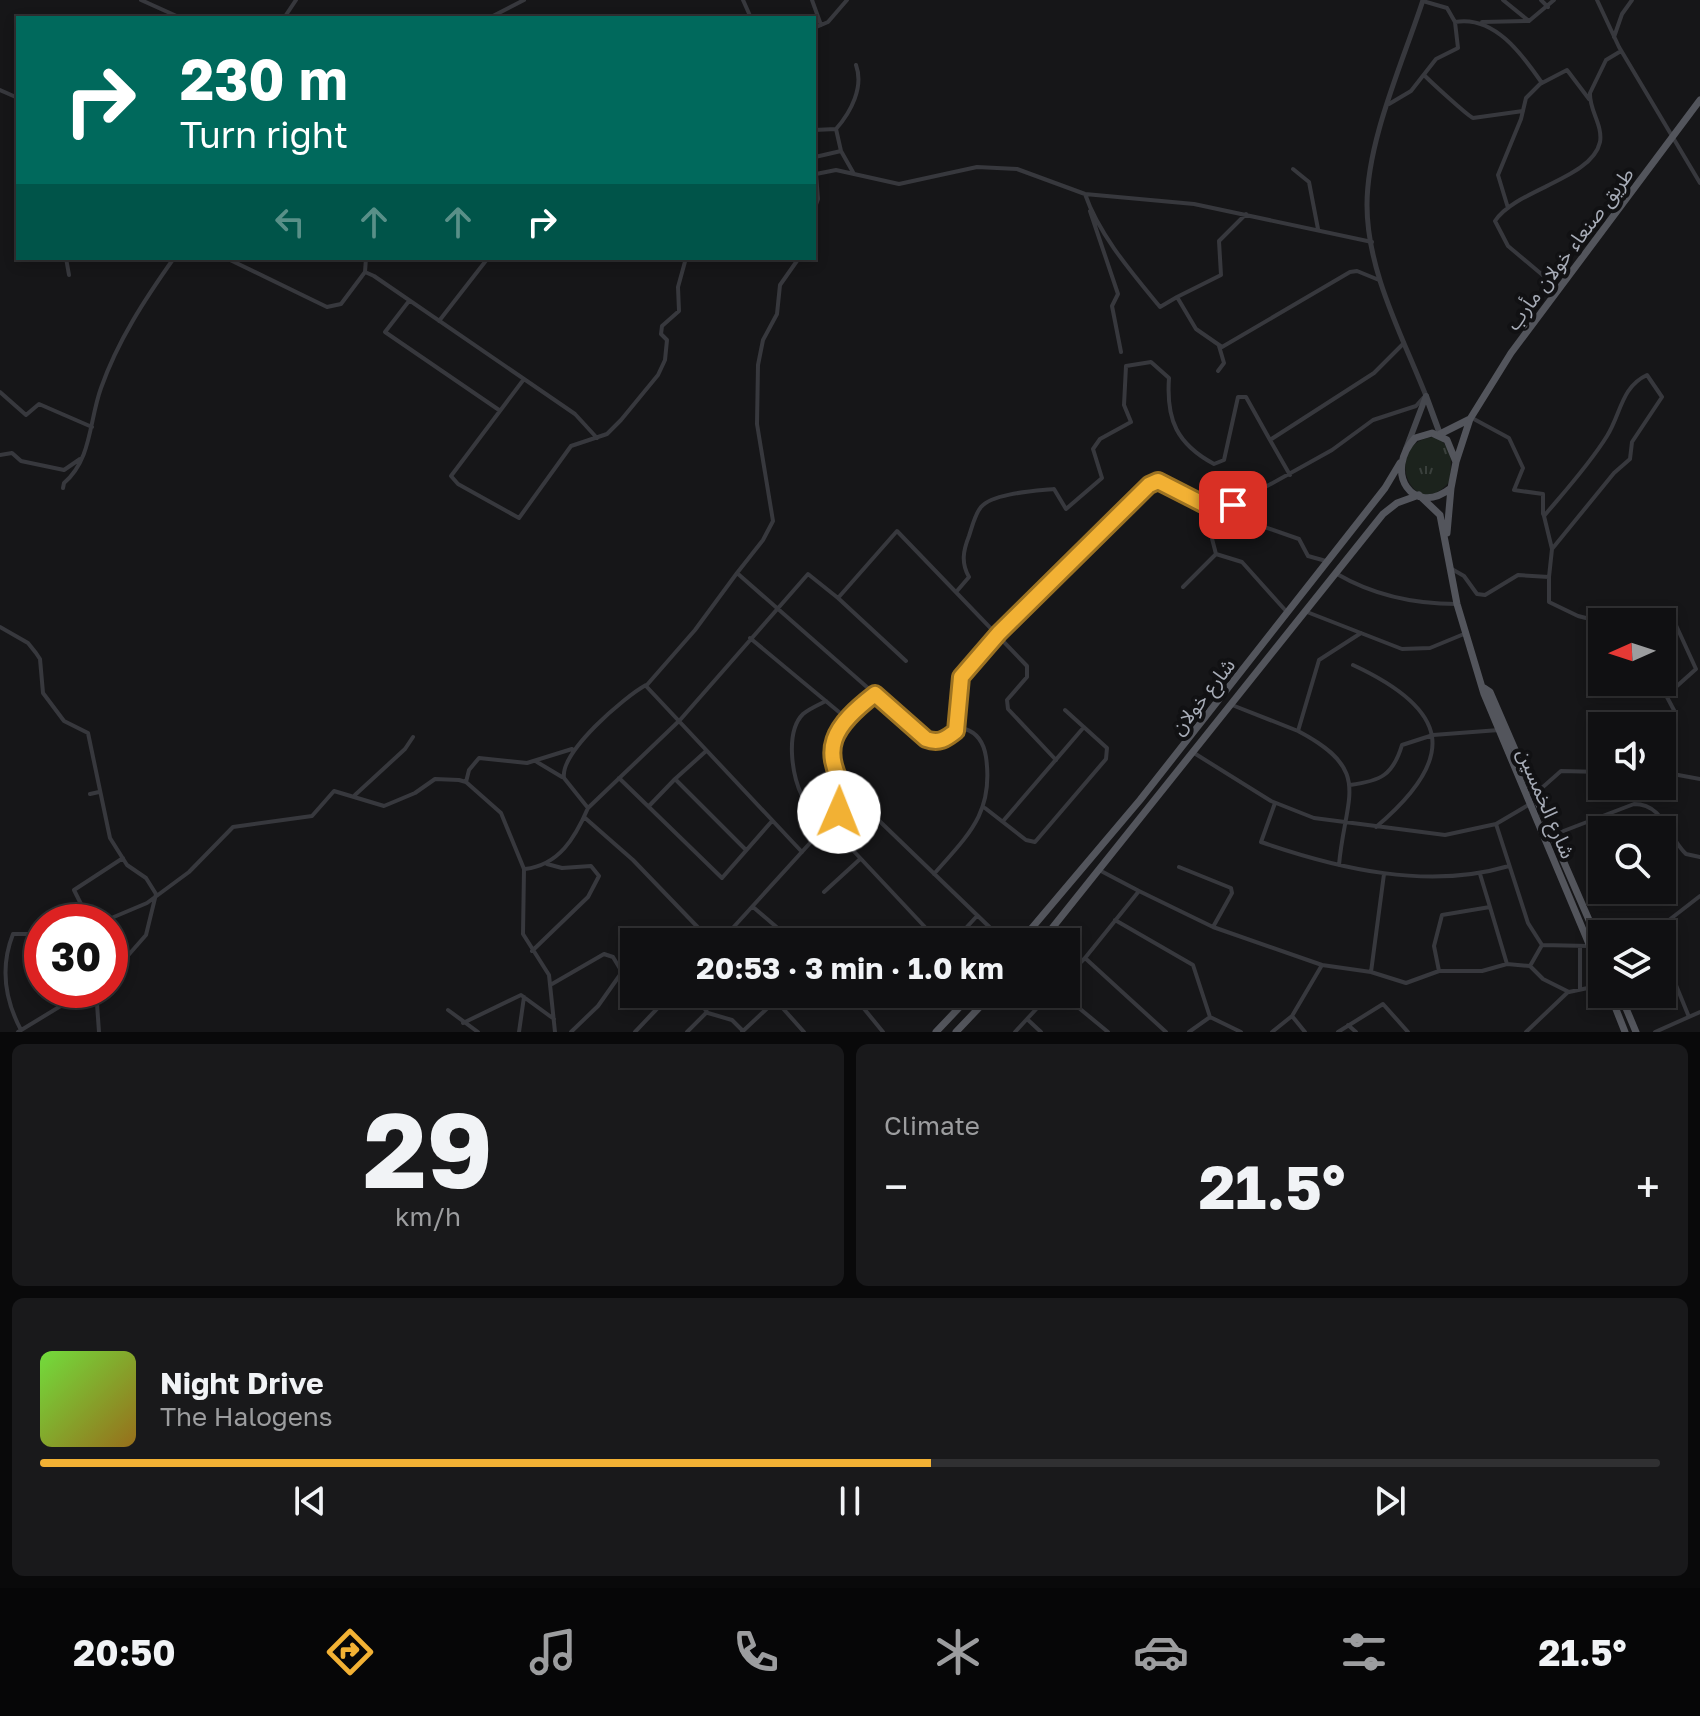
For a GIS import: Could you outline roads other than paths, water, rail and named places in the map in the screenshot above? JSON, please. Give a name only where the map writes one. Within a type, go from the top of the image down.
[{"type":"main road","name":"طريق صنعاء خولان مأرب","points":[[1456,462],[1471,418],[1511,353],[1700,100]]},
{"type":"main road","points":[[1426,396],[1440,434],[1451,446],[1456,462],[1451,488],[1435,496],[1419,495],[1403,484],[1400,463],[1426,396]]},
{"type":"main road","points":[[1406,449],[1422,435],[1440,434],[1471,418]]},
{"type":"main road","name":"شارع خولان","points":[[1032,928],[1140,800],[1288,613],[1400,463]]},
{"type":"main road","name":"شارع الخمسين","points":[[1446,538],[1451,488]]},
{"type":"main road","name":"شارع خولان","points":[[1053,928],[1390,508],[1419,495]]},
{"type":"main road","name":"شارع الخمسين","points":[[1419,495],[1440,515],[1464,634],[1499,730],[1588,941]]},
{"type":"main road","name":"شارع الخمسين","points":[[1484,688],[1490,692],[1589,920]]},
{"type":"main road","points":[[1140,800],[1148,811]]},
{"type":"main road","points":[[936,1032],[959,1008]]},
{"type":"main road","points":[[956,1032],[979,1008]]},
{"type":"main road","points":[[1616,1008],[1625,1032]]},
{"type":"main road","points":[[1626,1008],[1636,1032]]},
{"type":"street","points":[[141,0],[177,16]]},
{"type":"street","points":[[493,16],[524,0]]},
{"type":"street","points":[[812,0],[821,25]]},
{"type":"street","points":[[816,27],[847,0]]},
{"type":"street","points":[[956,731],[961,677],[999,633],[1149,485],[1164,483],[1203,504],[1223,507],[1238,503],[1290,476],[1373,420],[1416,406],[1426,396],[1380,281],[1367,206],[1369,182],[1389,104],[1423,0],[1447,8]]},
{"type":"street","points":[[1389,104],[1411,91],[1436,59],[1458,48],[1455,22],[1446,0]]},
{"type":"street","points":[[1503,0],[1529,21]]},
{"type":"street","points":[[1541,0],[1548,7]]},
{"type":"street","points":[[1455,22],[1529,21],[1554,0]]},
{"type":"street","points":[[1597,0],[1614,39],[1700,183]]},
{"type":"street","points":[[1614,39],[1622,14],[1632,0]]},
{"type":"street","points":[[1480,22],[1507,41],[1542,83]]},
{"type":"street","points":[[1589,99],[1606,60],[1621,51]]},
{"type":"street","points":[[816,130],[836,129],[854,108],[859,75],[856,65]]},
{"type":"street","points":[[1508,208],[1498,175],[1526,98],[1542,83],[1567,70],[1589,99],[1600,127],[1598,148],[1577,171],[1562,175],[1508,208],[1495,221],[1499,234],[1517,256],[1558,288]]},
{"type":"street","points":[[1424,75],[1451,97],[1466,116],[1473,118],[1523,111]]},
{"type":"street","points":[[836,129],[841,151],[854,174]]},
{"type":"street","points":[[816,155],[841,151]]},
{"type":"street","points":[[816,171],[836,170],[899,184],[977,167],[1017,169],[1085,194],[1194,204],[1372,242]]},
{"type":"street","points":[[1293,169],[1309,182],[1318,229]]},
{"type":"street","points":[[816,180],[816,204]]},
{"type":"street","points":[[1085,194],[1118,294],[1112,306],[1121,352]]},
{"type":"street","points":[[1090,209],[1133,274],[1160,307],[1221,275],[1219,241],[1246,214]]},
{"type":"street","points":[[66,260],[69,275]]},
{"type":"street","points":[[63,488],[64,483],[79,471],[93,427],[99,390],[119,347],[137,310],[173,260]]},
{"type":"street","points":[[230,260],[327,307],[341,304],[365,272],[366,260]]},
{"type":"street","points":[[439,321],[486,260]]},
{"type":"street","points":[[524,379],[451,476],[519,518],[571,446],[597,438],[621,420],[658,375],[665,360],[667,340],[661,334],[662,326],[679,311],[678,287],[685,260]]},
{"type":"street","points":[[563,778],[564,765],[573,749],[634,692],[646,685],[695,630],[763,540],[773,521],[757,424],[758,365],[763,340],[777,314],[780,285],[798,260]]},
{"type":"street","points":[[1177,297],[1196,329],[1222,347],[1350,272],[1357,271],[1380,281]]},
{"type":"street","points":[[365,272],[575,414],[597,438]]},
{"type":"street","points":[[409,301],[385,332],[499,410]]},
{"type":"street","points":[[1270,440],[1374,373],[1404,343]]},
{"type":"street","points":[[1218,344],[1224,363],[1218,371]]},
{"type":"street","points":[[957,591],[969,577],[962,566],[965,545],[980,508],[987,502],[1023,492],[1054,489],[1066,509],[1102,478],[1093,449],[1100,439],[1131,422],[1124,405],[1126,366],[1151,362],[1169,378],[1167,409],[1189,451],[1214,464],[1224,460],[1238,397],[1246,397],[1290,476]]},
{"type":"street","points":[[1544,516],[1608,435],[1622,400],[1635,380],[1647,375],[1662,397],[1632,442],[1630,459],[1614,473],[1552,549]]},
{"type":"street","points":[[0,392],[26,415],[39,404],[93,427]]},
{"type":"street","points":[[1471,418],[1509,438],[1523,468],[1514,490],[1543,494],[1544,516],[1552,549],[1549,602],[1588,618]]},
{"type":"street","points":[[0,455],[12,453],[21,461],[64,470],[82,457]]},
{"type":"street","points":[[1238,503],[1247,521],[1299,539],[1308,556],[1328,561]]},
{"type":"street","points":[[1203,504],[1216,554]]},
{"type":"street","points":[[838,598],[897,531],[999,633],[1027,666],[1028,672],[1007,700],[1008,709],[1056,760]]},
{"type":"street","points":[[1183,587],[1216,554]]},
{"type":"street","points":[[1216,554],[1242,562],[1288,613]]},
{"type":"street","points":[[1450,568],[1464,576],[1477,594],[1485,595],[1518,575],[1549,577]]},
{"type":"street","points":[[737,573],[926,739],[940,741],[956,731],[973,731],[985,746],[989,776],[985,808],[970,832],[934,874]]},
{"type":"street","points":[[524,869],[547,864],[562,853],[588,808],[680,720],[775,608],[808,574],[906,661]]},
{"type":"street","points":[[1337,574],[1357,586],[1398,598],[1428,604],[1457,604]]},
{"type":"street","points":[[1307,612],[1402,649],[1430,648],[1464,634]]},
{"type":"street","points":[[1676,625],[1696,669],[1676,687]]},
{"type":"street","points":[[0,627],[28,643],[40,659],[43,693],[64,721],[88,733],[99,792],[108,816],[110,838],[123,858],[146,878],[156,894],[152,924],[128,956]]},
{"type":"street","points":[[1298,731],[1319,660],[1361,633]]},
{"type":"street","points":[[750,638],[845,717]]},
{"type":"street","points":[[1353,665],[1406,692],[1433,735],[1432,761],[1424,779],[1405,803],[1376,827]]},
{"type":"street","points":[[646,685],[802,852]]},
{"type":"street","points":[[875,694],[845,717],[834,736],[837,774],[851,798],[990,928]]},
{"type":"street","points":[[826,701],[805,712],[798,721],[793,748],[797,786],[826,826],[925,928]]},
{"type":"street","points":[[1232,705],[1298,731],[1338,757],[1350,776],[1350,803],[1343,822],[1339,865]]},
{"type":"street","points":[[985,808],[1026,840],[1040,840],[1106,759],[1107,748],[1065,710]]},
{"type":"street","points":[[1004,820],[1084,727]]},
{"type":"street","points":[[1350,785],[1376,782],[1389,774],[1402,745],[1433,735],[1499,730]]},
{"type":"street","points":[[355,795],[405,749],[413,737]]},
{"type":"street","points":[[466,782],[469,770],[479,758],[537,762],[573,749]]},
{"type":"street","points":[[649,807],[706,751]]},
{"type":"street","points":[[1194,753],[1275,803],[1314,818],[1445,835],[1496,824],[1530,804]]},
{"type":"street","points":[[537,762],[563,778],[588,808]]},
{"type":"street","points":[[1535,794],[1561,771],[1588,772]]},
{"type":"street","points":[[1676,775],[1700,779]]},
{"type":"street","points":[[619,778],[722,878],[772,821]]},
{"type":"street","points":[[128,912],[137,909],[189,872],[233,827],[246,823],[305,819],[319,811],[334,791],[384,806],[415,793],[435,779],[466,782],[501,813],[524,869],[523,934],[552,984],[555,1032]]},
{"type":"street","points":[[675,779],[746,850]]},
{"type":"street","points":[[90,794],[99,792]]},
{"type":"street","points":[[733,928],[851,798]]},
{"type":"street","points":[[1275,803],[1261,842],[1339,865],[1417,877],[1480,874],[1509,866]]},
{"type":"street","points":[[1606,816],[1634,804],[1645,804],[1655,808],[1660,816]]},
{"type":"street","points":[[584,817],[633,860],[699,928]]},
{"type":"street","points":[[1553,835],[1588,823]]},
{"type":"street","points":[[1496,824],[1528,923],[1542,945]]},
{"type":"street","points":[[1677,845],[1686,854],[1700,857]]},
{"type":"street","points":[[81,904],[74,890],[123,858]]},
{"type":"street","points":[[824,892],[859,860]]},
{"type":"street","points":[[532,951],[588,897],[599,876],[591,866],[562,868],[547,864]]},
{"type":"street","points":[[1179,867],[1231,888],[1232,893],[1213,927]]},
{"type":"street","points":[[1101,871],[1213,927],[1322,965],[1371,972],[1406,983],[1439,971],[1482,971],[1507,964],[1530,966],[1543,979],[1569,992]]},
{"type":"street","points":[[1371,972],[1384,874]]},
{"type":"street","points":[[1480,874],[1507,964]]},
{"type":"street","points":[[1080,963],[1139,891]]},
{"type":"street","points":[[1670,920],[1700,896]]},
{"type":"street","points":[[753,907],[778,928]]},
{"type":"street","points":[[1439,971],[1434,946],[1442,915],[1490,907]]},
{"type":"street","points":[[966,928],[977,916]]},
{"type":"street","points":[[1115,920],[1193,965],[1210,1017],[1241,1032]]},
{"type":"street","points":[[24,934],[13,934],[5,950],[3,980],[20,1031],[54,1008]]},
{"type":"street","points":[[1542,945],[1588,946]]},
{"type":"street","points":[[1530,966],[1542,945]]},
{"type":"street","points":[[1580,946],[1580,989]]},
{"type":"street","points":[[552,984],[604,954],[613,957],[620,969]]},
{"type":"street","points":[[1085,958],[1166,1032]]},
{"type":"street","points":[[1272,1032],[1292,1016],[1322,965]]},
{"type":"street","points":[[575,1031],[620,975]]},
{"type":"street","points":[[1676,985],[1689,1017]]},
{"type":"street","points":[[1526,1032],[1569,992],[1588,988]]},
{"type":"street","points":[[463,1023],[512,997],[524,997],[554,1019]]},
{"type":"street","points":[[519,1032],[524,997]]},
{"type":"street","points":[[1338,1032],[1383,1004],[1408,1032]]},
{"type":"street","points":[[97,1008],[99,1032]]},
{"type":"street","points":[[635,1032],[658,1008]]},
{"type":"street","points":[[704,1008],[707,1012],[732,1020],[743,1032],[768,1008]]},
{"type":"street","points":[[783,1008],[804,1032]]},
{"type":"street","points":[[863,1008],[883,1032]]},
{"type":"street","points":[[1015,1032],[1037,1008]]},
{"type":"street","points":[[1079,1008],[1108,1032]]},
{"type":"street","points":[[448,1010],[478,1032]]},
{"type":"street","points":[[687,1032],[707,1012]]},
{"type":"street","points":[[1655,1032],[1700,1012]]},
{"type":"street","points":[[1292,1016],[1305,1032]]},
{"type":"street","points":[[1189,1032],[1210,1017]]},
{"type":"street","points":[[1027,1019],[1041,1032]]},
{"type":"street","points":[[1348,1025],[1356,1032]]}]
